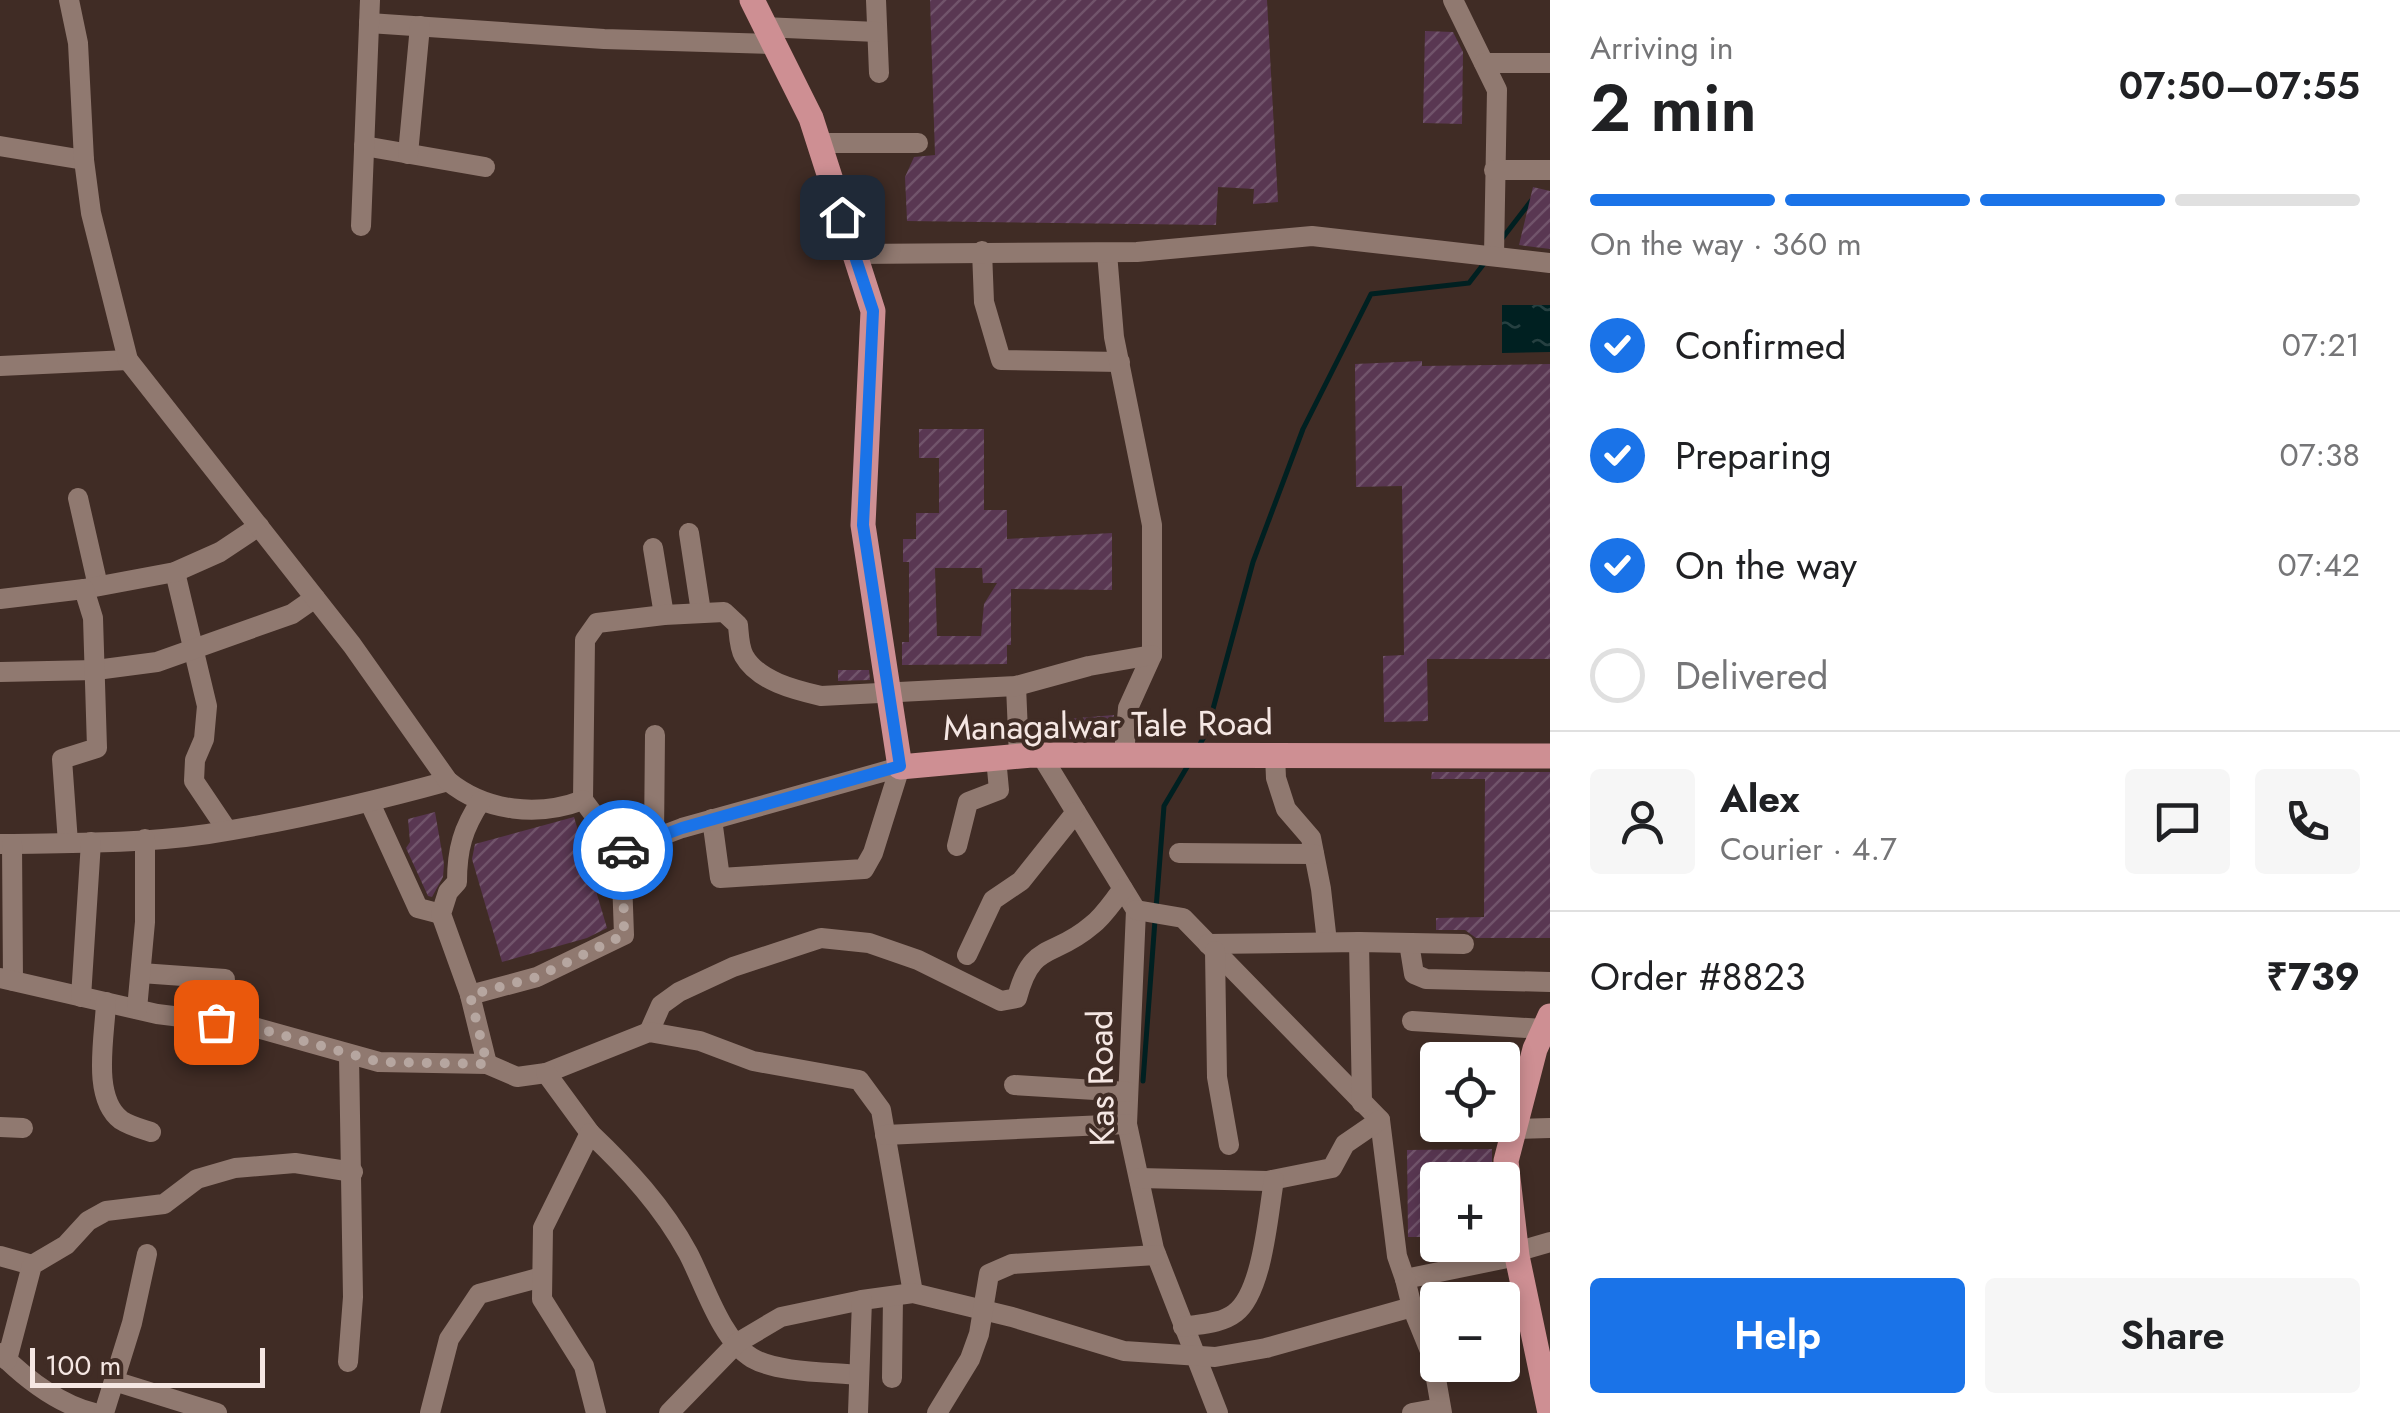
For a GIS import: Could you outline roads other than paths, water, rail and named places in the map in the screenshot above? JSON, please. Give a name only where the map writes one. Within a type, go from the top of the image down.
[{"type":"main road","points":[[752,0],[811,118],[873,311],[863,525],[900,766]]},
{"type":"main road","name":"Managalwar Tale Road","points":[[900,766],[1018,756],[1124,754],[1550,756]]},
{"type":"main road","points":[[1520,1102],[1534,1049],[1547,1022]]},
{"type":"main road","points":[[1518,1262],[1546,1370],[1550,1413]]},
{"type":"street","points":[[70,0],[78,43],[91,212],[128,360],[352,644],[448,781],[481,801],[544,812],[584,800]]},
{"type":"street","points":[[361,226],[370,0]]},
{"type":"street","points":[[876,0],[878,72]]},
{"type":"street","points":[[1453,0],[1497,90],[1494,256]]},
{"type":"street","points":[[369,23],[604,39],[877,32]]},
{"type":"street","points":[[408,154],[420,26]]},
{"type":"street","points":[[1484,64],[1550,64]]},
{"type":"street","points":[[0,141],[84,160]]},
{"type":"street","points":[[819,143],[918,143]]},
{"type":"street","points":[[364,146],[485,168]]},
{"type":"street","points":[[1494,170],[1550,170]]},
{"type":"street","points":[[854,254],[1107,252],[1312,236],[1550,263]]},
{"type":"street","points":[[982,252],[984,302],[1000,360],[1120,362]]},
{"type":"street","points":[[1107,252],[1120,362],[1152,525],[1152,655],[1128,708],[1124,754]]},
{"type":"street","points":[[0,366],[128,360]]},
{"type":"street","points":[[68,843],[62,759],[97,748],[91,587],[78,498]]},
{"type":"street","points":[[0,599],[174,572],[220,552],[258,526]]},
{"type":"street","points":[[689,533],[700,612]]},
{"type":"street","points":[[652,548],[664,614]]},
{"type":"street","points":[[174,572],[206,706],[204,739],[195,760],[194,781],[227,830]]},
{"type":"street","points":[[0,672],[96,670],[157,662],[292,614],[315,598]]},
{"type":"street","points":[[487,1064],[470,995],[537,977],[624,935],[621,851],[584,800],[586,640],[596,623],[664,614],[730,615],[738,625],[746,661],[764,676],[821,696],[1016,686],[1089,666],[1152,655]]},
{"type":"street","points":[[957,846],[968,802],[998,790],[1018,756],[1016,686]]},
{"type":"street","points":[[654,735],[654,837]]},
{"type":"street","points":[[1275,755],[1276,778],[1286,809],[1310,838],[1327,942]]},
{"type":"street","points":[[1018,756],[1076,812],[1136,910],[1183,918],[1380,1120],[1396,1256],[1432,1356],[1441,1410],[1412,1413]]},
{"type":"street","points":[[712,819],[720,878],[864,869],[900,766]]},
{"type":"street","name":"Managalwar Tale Road","points":[[621,851],[712,819],[900,766]]},
{"type":"street","points":[[448,781],[370,803],[227,830],[145,839],[6,844],[6,979],[136,1010],[246,1025],[379,1062],[487,1064],[517,1077],[546,1073],[649,1032],[700,1041],[754,1060],[859,1080],[881,1110],[903,1294],[892,1378]]},
{"type":"street","points":[[472,1000],[441,914],[448,892],[457,882],[457,854],[464,828],[481,801]]},
{"type":"street","points":[[370,803],[418,908],[441,914]]},
{"type":"street","points":[[966,955],[993,900],[1022,880],[1076,812]]},
{"type":"street","points":[[136,1010],[141,974],[145,839]]},
{"type":"street","points":[[81,996],[90,842]]},
{"type":"street","points":[[1178,853],[1314,854]]},
{"type":"street","points":[[649,1032],[661,1005],[679,992],[733,967],[821,938],[869,943],[918,960],[1001,1001],[1017,998],[1024,972],[1036,956],[1058,948],[1094,924],[1123,889]]},
{"type":"street","name":"Kas Road","points":[[1136,910],[1127,1124],[1156,1255],[1218,1413]]},
{"type":"street","points":[[1212,948],[1327,942],[1464,944]]},
{"type":"street","points":[[1358,942],[1362,1103]]},
{"type":"street","points":[[1409,943],[1414,974],[1426,979],[1550,982]]},
{"type":"street","points":[[1212,948],[1217,1077],[1229,1145]]},
{"type":"street","points":[[141,974],[225,979]]},
{"type":"street","points":[[106,1002],[104,1080],[108,1104],[118,1118],[152,1132]]},
{"type":"street","points":[[1412,1021],[1547,1022]]},
{"type":"street","points":[[348,1362],[353,1297],[349,1056]]},
{"type":"street","points":[[546,1073],[590,1133],[634,1176],[688,1253],[706,1296],[736,1343],[752,1358],[785,1367],[859,1375]]},
{"type":"street","points":[[1014,1085],[1128,1092]]},
{"type":"street","points":[[1138,1178],[1274,1180],[1332,1168],[1345,1144],[1380,1120]]},
{"type":"street","points":[[885,1135],[1127,1124]]},
{"type":"street","points":[[0,1127],[23,1128]]},
{"type":"street","points":[[1520,1129],[1550,1128]]},
{"type":"street","points":[[590,1133],[543,1228],[542,1299],[584,1366],[596,1413]]},
{"type":"street","points":[[94,1413],[17,1371],[4,1356],[32,1265],[66,1245],[88,1221],[106,1211],[164,1204],[197,1179],[235,1168],[294,1163],[353,1172]]},
{"type":"street","points":[[1182,1328],[1234,1315],[1246,1302],[1255,1282],[1274,1180]]},
{"type":"street","points":[[1520,1253],[1550,1242]]},
{"type":"street","points":[[104,1413],[132,1323],[147,1254]]},
{"type":"street","points":[[938,1413],[970,1359],[979,1334],[989,1274],[1012,1264],[1156,1255]]},
{"type":"street","points":[[0,1256],[32,1265]]},
{"type":"street","points":[[1404,1279],[1480,1262]]},
{"type":"street","points":[[430,1413],[449,1339],[478,1294],[542,1276]]},
{"type":"street","points":[[669,1413],[736,1343],[781,1317],[903,1294],[982,1310],[1124,1351],[1215,1357],[1266,1348],[1412,1307]]},
{"type":"street","points":[[858,1413],[862,1300]]},
{"type":"street","points":[[114,1381],[217,1413]]},
{"type":"street","points":[[45,1413],[66,1401]]},
{"type":"water","points":[[1502,305],[1550,305],[1550,352],[1502,353]]},
{"type":"waterway","points":[[1501,240],[1531,201]]},
{"type":"waterway","points":[[1198,748],[1207,731],[1253,562],[1303,429],[1371,294],[1469,283],[1486,261]]},
{"type":"waterway","points":[[1156,909],[1164,806],[1190,762]]},
{"type":"waterway","points":[[1143,1081],[1155,920]]}]
